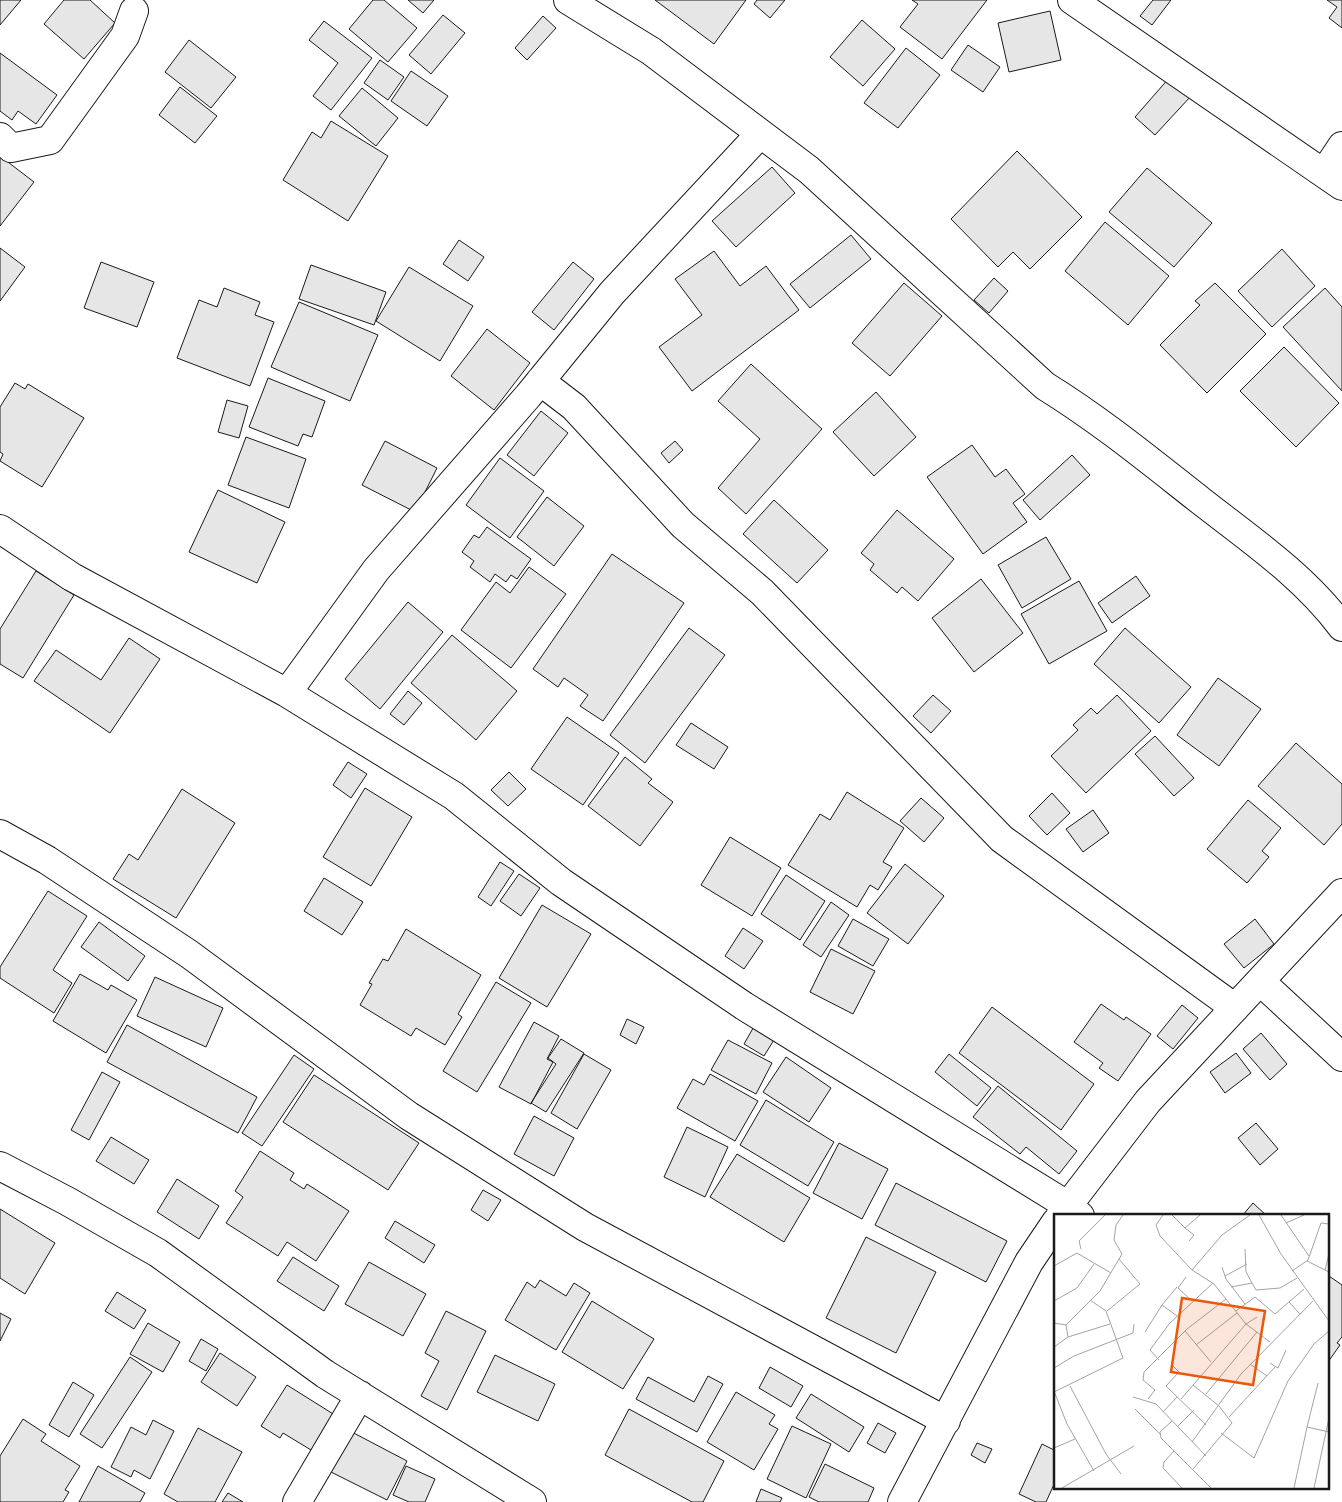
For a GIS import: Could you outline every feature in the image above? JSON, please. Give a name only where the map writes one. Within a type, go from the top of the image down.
[{"type":"street","points":[[568,0],[651,52],[809,170],[1045,386],[1085,411],[1290,570],[1325,604],[1342,627]]},
{"type":"street","points":[[1072,0],[1333,180],[1342,146]]},
{"type":"street","points":[[0,137],[11,148],[50,140],[125,36],[134,12]]},
{"type":"street","points":[[287,693],[376,570],[540,381],[612,293],[760,134]]},
{"type":"street","points":[[540,381],[574,407],[683,526],[762,592],[1002,839],[1235,1008]]},
{"type":"street","points":[[0,528],[72,577],[287,693],[454,796],[561,882],[744,1006],[1064,1214]]},
{"type":"street","points":[[0,834],[47,860],[189,954],[409,1116],[585,1227],[946,1421]]},
{"type":"street","points":[[1067,1214],[1148,1102],[1342,894]]},
{"type":"street","points":[[1260,980],[1342,1058]]},
{"type":"street","points":[[0,1166],[67,1200],[158,1253],[325,1374],[532,1502]]},
{"type":"street","points":[[902,1502],[1029,1262],[1054,1230]]},
{"type":"street","points":[[297,1502],[360,1395]]},
{"type":"building","points":[[0,0],[21,0],[0,25]]},
{"type":"building","points":[[64,0],[90,0],[115,23],[84,59],[44,24]]},
{"type":"building","points":[[373,0],[384,0],[417,28],[388,62],[349,29]]},
{"type":"building","points":[[408,0],[434,0],[423,13]]},
{"type":"building","points":[[655,0],[746,0],[714,44]]},
{"type":"building","points":[[757,0],[785,0],[770,18],[754,4]]},
{"type":"building","points":[[912,0],[987,0],[942,59],[900,27],[918,4]]},
{"type":"building","points":[[1153,0],[1171,0],[1152,25],[1140,16]]},
{"type":"building","points":[[1327,0],[1342,0],[1342,28],[1329,18],[1337,7]]},
{"type":"building","points":[[1050,11],[1061,60],[1009,72],[998,23]]},
{"type":"building","points":[[443,15],[465,33],[431,74],[409,55]]},
{"type":"building","points":[[543,16],[556,28],[527,60],[515,48]]},
{"type":"building","points":[[862,20],[895,49],[863,86],[830,57]]},
{"type":"building","points":[[324,21],[372,58],[331,110],[313,96],[338,63],[309,40]]},
{"type":"building","points":[[189,40],[236,77],[211,108],[165,72]]},
{"type":"building","points":[[968,45],[1000,67],[983,92],[951,70]]},
{"type":"building","points":[[906,48],[940,75],[898,128],[864,103]]},
{"type":"building","points":[[0,53],[57,95],[36,124],[18,111],[12,120],[0,111]]},
{"type":"building","points":[[380,60],[404,77],[388,100],[364,83]]},
{"type":"building","points":[[411,71],[448,96],[427,126],[391,101]]},
{"type":"building","points":[[1170,77],[1191,96],[1155,135],[1135,117]]},
{"type":"building","points":[[180,87],[217,116],[195,143],[159,115]]},
{"type":"building","points":[[362,88],[398,118],[376,146],[339,116]]},
{"type":"building","points":[[331,121],[388,156],[348,221],[283,180],[312,132],[321,138]]},
{"type":"building","points":[[1017,151],[1082,217],[1030,269],[1013,252],[998,267],[951,219]]},
{"type":"building","points":[[0,156],[34,182],[0,226]]},
{"type":"building","points":[[772,167],[795,193],[736,247],[712,221]]},
{"type":"building","points":[[1147,168],[1212,223],[1174,267],[1109,212]]},
{"type":"building","points":[[1105,222],[1169,276],[1128,325],[1065,271]]},
{"type":"building","points":[[851,235],[871,259],[810,308],[790,284]]},
{"type":"building","points":[[459,240],[484,257],[468,281],[443,264]]},
{"type":"building","points":[[0,248],[25,267],[0,301]]},
{"type":"building","points":[[1282,249],[1315,286],[1272,327],[1238,291]]},
{"type":"building","points":[[714,251],[740,286],[766,266],[799,310],[692,391],[659,347],[702,315],[675,279]]},
{"type":"building","points":[[101,262],[154,282],[137,327],[84,308]]},
{"type":"building","points":[[573,262],[594,279],[554,330],[532,312]]},
{"type":"building","points":[[311,265],[386,292],[374,325],[299,299]]},
{"type":"building","points":[[409,267],[473,306],[440,361],[376,321]]},
{"type":"building","points":[[994,278],[1008,291],[989,313],[974,300]]},
{"type":"building","points":[[904,283],[942,316],[890,376],[852,343]]},
{"type":"building","points":[[1215,283],[1266,334],[1207,393],[1160,345],[1200,305],[1195,301]]},
{"type":"building","points":[[224,288],[260,302],[255,315],[274,322],[250,386],[177,358],[199,300],[217,307]]},
{"type":"building","points":[[1325,288],[1342,307],[1342,391],[1283,327]]},
{"type":"building","points":[[299,302],[378,335],[350,401],[271,367]]},
{"type":"building","points":[[487,329],[530,363],[494,410],[451,376]]},
{"type":"building","points":[[1284,347],[1339,403],[1296,447],[1240,391]]},
{"type":"building","points":[[751,364],[822,429],[746,514],[718,488],[760,439],[718,401]]},
{"type":"building","points":[[268,378],[325,401],[312,437],[303,434],[298,446],[249,427]]},
{"type":"building","points":[[15,383],[25,389],[28,384],[84,418],[42,487],[0,461],[3,454],[0,452],[0,407]]},
{"type":"building","points":[[876,392],[916,437],[874,476],[833,432]]},
{"type":"building","points":[[227,400],[248,406],[239,438],[218,432]]},
{"type":"building","points":[[541,411],[568,433],[534,476],[507,455]]},
{"type":"building","points":[[246,437],[306,459],[289,508],[228,485]]},
{"type":"building","points":[[385,441],[437,468],[415,512],[362,485]]},
{"type":"building","points":[[675,441],[683,450],[669,463],[661,453]]},
{"type":"building","points":[[972,445],[995,477],[1006,469],[1025,494],[1013,503],[1027,522],[983,554],[927,477]]},
{"type":"building","points":[[1072,455],[1090,475],[1040,520],[1023,500]]},
{"type":"building","points":[[500,458],[544,491],[510,538],[466,505]]},
{"type":"building","points":[[218,490],[285,522],[257,583],[189,552]]},
{"type":"building","points":[[547,497],[584,526],[554,566],[517,537]]},
{"type":"building","points":[[774,500],[828,550],[797,583],[743,534]]},
{"type":"building","points":[[897,510],[954,559],[918,601],[902,587],[897,593],[870,570],[874,564],[861,553]]},
{"type":"building","points":[[487,527],[531,559],[517,579],[511,575],[506,582],[495,574],[490,582],[470,567],[474,561],[462,552],[474,535],[479,538]]},
{"type":"building","points":[[1046,537],[1071,579],[1022,608],[998,565]]},
{"type":"building","points":[[612,554],[684,603],[603,721],[580,706],[588,695],[564,678],[558,687],[533,669]]},
{"type":"building","points":[[529,567],[566,594],[511,668],[461,630],[496,582],[510,593]]},
{"type":"building","points":[[36,571],[74,595],[23,678],[0,664],[0,629]]},
{"type":"building","points":[[1136,576],[1150,596],[1112,623],[1098,603]]},
{"type":"building","points":[[981,579],[1023,633],[974,672],[932,618]]},
{"type":"building","points":[[1079,581],[1107,631],[1049,664],[1021,614]]},
{"type":"building","points":[[408,602],[443,632],[380,709],[345,679]]},
{"type":"building","points":[[689,628],[725,655],[645,763],[610,735]]},
{"type":"building","points":[[1125,628],[1191,687],[1159,723],[1094,664]]},
{"type":"building","points":[[452,635],[517,691],[476,740],[411,683]]},
{"type":"building","points":[[129,638],[160,659],[110,733],[34,681],[56,650],[101,680]]},
{"type":"building","points":[[1218,678],[1261,709],[1219,766],[1177,735]]},
{"type":"building","points":[[408,691],[422,703],[404,725],[390,714]]},
{"type":"building","points":[[933,695],[951,711],[931,733],[913,716]]},
{"type":"building","points":[[1117,695],[1151,731],[1086,793],[1051,756],[1078,730],[1073,725],[1091,708],[1097,714]]},
{"type":"building","points":[[567,717],[619,753],[583,805],[531,769]]},
{"type":"building","points":[[691,723],[728,747],[714,769],[676,745]]},
{"type":"building","points":[[1155,736],[1194,778],[1174,796],[1135,754]]},
{"type":"building","points":[[1296,743],[1342,784],[1342,824],[1324,845],[1258,786]]},
{"type":"building","points":[[625,757],[652,779],[648,783],[673,802],[640,846],[588,806]]},
{"type":"building","points":[[348,762],[367,774],[351,798],[333,785]]},
{"type":"building","points":[[509,772],[526,789],[508,806],[491,790]]},
{"type":"building","points":[[365,788],[412,817],[371,886],[323,857]]},
{"type":"building","points":[[182,789],[235,823],[176,918],[113,879],[129,854],[138,860]]},
{"type":"building","points":[[847,792],[904,828],[883,862],[892,867],[878,890],[870,885],[857,907],[788,865],[820,814],[830,820]]},
{"type":"building","points":[[1052,793],[1070,813],[1047,835],[1029,816]]},
{"type":"building","points":[[921,798],[944,818],[924,842],[900,821]]},
{"type":"building","points":[[1248,800],[1281,828],[1262,851],[1269,857],[1247,883],[1207,849]]},
{"type":"building","points":[[1093,810],[1109,833],[1083,852],[1066,829]]},
{"type":"building","points":[[730,837],[781,868],[752,916],[701,885]]},
{"type":"building","points":[[500,862],[514,871],[491,906],[478,897]]},
{"type":"building","points":[[905,864],[944,896],[908,944],[867,913]]},
{"type":"building","points":[[519,874],[540,888],[521,916],[500,901]]},
{"type":"building","points":[[786,875],[825,901],[800,940],[761,914]]},
{"type":"building","points":[[324,878],[363,902],[342,935],[304,911]]},
{"type":"building","points":[[48,891],[87,916],[53,970],[72,983],[54,1013],[0,978],[0,967]]},
{"type":"building","points":[[831,902],[849,915],[821,957],[803,945]]},
{"type":"building","points":[[542,905],[591,934],[547,1007],[499,978]]},
{"type":"building","points":[[853,919],[889,939],[873,966],[838,946]]},
{"type":"building","points":[[1255,919],[1274,944],[1244,968],[1224,944]]},
{"type":"building","points":[[99,922],[145,956],[128,981],[81,947]]},
{"type":"building","points":[[743,928],[763,941],[744,969],[725,956]]},
{"type":"building","points":[[406,929],[481,975],[458,1014],[462,1017],[445,1045],[416,1028],[411,1036],[360,1005],[372,984],[369,983],[383,959],[388,961]]},
{"type":"building","points":[[831,949],[875,971],[853,1014],[810,992]]},
{"type":"building","points":[[80,974],[108,990],[111,985],[137,1000],[106,1053],[53,1021]]},
{"type":"building","points":[[155,977],[223,1008],[206,1047],[137,1016]]},
{"type":"building","points":[[496,982],[531,1003],[477,1092],[443,1071]]},
{"type":"building","points":[[1101,1004],[1124,1020],[1126,1017],[1151,1034],[1118,1081],[1099,1068],[1103,1063],[1074,1042]]},
{"type":"building","points":[[1182,1005],[1198,1018],[1173,1049],[1157,1036]]},
{"type":"building","points":[[992,1007],[1094,1084],[1061,1130],[959,1053]]},
{"type":"building","points":[[627,1019],[644,1027],[636,1044],[620,1035]]},
{"type":"building","points":[[534,1022],[559,1036],[547,1059],[553,1062],[531,1104],[499,1087]]},
{"type":"building","points":[[756,1023],[777,1035],[764,1056],[744,1044]]},
{"type":"building","points":[[127,1025],[257,1097],[238,1133],[107,1062]]},
{"type":"building","points":[[1261,1033],[1287,1064],[1270,1080],[1243,1049]]},
{"type":"building","points":[[561,1039],[584,1053],[546,1112],[531,1103],[556,1064],[548,1058]]},
{"type":"building","points":[[728,1040],[772,1063],[756,1094],[711,1070]]},
{"type":"building","points":[[1236,1053],[1251,1073],[1225,1093],[1210,1072]]},
{"type":"building","points":[[584,1054],[611,1070],[577,1129],[551,1113]]},
{"type":"building","points":[[949,1054],[991,1088],[977,1106],[935,1072]]},
{"type":"building","points":[[294,1055],[314,1069],[262,1146],[242,1133]]},
{"type":"building","points":[[786,1057],[831,1088],[809,1122],[763,1092]]},
{"type":"building","points":[[102,1072],[120,1082],[89,1140],[71,1130]]},
{"type":"building","points":[[710,1074],[758,1101],[735,1141],[677,1108],[693,1079],[704,1085]]},
{"type":"building","points":[[314,1075],[419,1143],[388,1190],[283,1122]]},
{"type":"building","points":[[998,1086],[1077,1151],[1059,1174],[1026,1147],[1020,1154],[973,1117]]},
{"type":"building","points":[[766,1100],[834,1142],[808,1186],[740,1145]]},
{"type":"building","points":[[534,1116],[574,1138],[554,1176],[514,1154]]},
{"type":"building","points":[[1256,1123],[1278,1149],[1260,1165],[1238,1138]]},
{"type":"building","points":[[687,1127],[728,1147],[705,1197],[664,1177]]},
{"type":"building","points":[[111,1137],[149,1160],[134,1184],[96,1161]]},
{"type":"building","points":[[839,1143],[888,1169],[862,1219],[813,1193]]},
{"type":"building","points":[[260,1151],[294,1173],[290,1180],[304,1189],[307,1184],[349,1211],[316,1261],[287,1242],[278,1256],[226,1223],[243,1197],[235,1191]]},
{"type":"building","points":[[737,1154],[810,1198],[784,1242],[710,1197]]},
{"type":"building","points":[[177,1179],[219,1206],[199,1239],[157,1212]]},
{"type":"building","points":[[896,1183],[1007,1241],[986,1282],[875,1225]]},
{"type":"building","points":[[483,1190],[501,1200],[488,1221],[471,1210]]},
{"type":"building","points":[[1253,1203],[1265,1214],[1244,1214]]},
{"type":"building","points":[[0,1209],[55,1243],[25,1294],[0,1278]]},
{"type":"building","points":[[395,1221],[435,1245],[424,1263],[385,1238]]},
{"type":"building","points":[[866,1237],[936,1272],[896,1353],[826,1318]]},
{"type":"building","points":[[293,1257],[339,1286],[324,1311],[277,1281]]},
{"type":"building","points":[[369,1262],[426,1294],[403,1336],[345,1304]]},
{"type":"building","points":[[1330,1277],[1342,1285],[1342,1337],[1337,1343],[1340,1345],[1330,1359]]},
{"type":"building","points":[[540,1280],[566,1296],[574,1283],[590,1293],[556,1350],[505,1320],[527,1282],[535,1288]]},
{"type":"building","points":[[117,1292],[146,1310],[134,1329],[105,1311]]},
{"type":"building","points":[[592,1301],[654,1339],[623,1389],[562,1352]]},
{"type":"building","points":[[446,1311],[486,1331],[447,1410],[421,1396],[439,1361],[425,1353]]},
{"type":"building","points":[[0,1313],[11,1319],[0,1341]]},
{"type":"building","points":[[148,1323],[180,1342],[163,1372],[130,1354]]},
{"type":"building","points":[[201,1339],[218,1349],[206,1371],[189,1361]]},
{"type":"building","points":[[220,1353],[256,1377],[237,1406],[201,1382]]},
{"type":"building","points":[[495,1355],[555,1384],[538,1421],[477,1392]]},
{"type":"building","points":[[130,1357],[152,1372],[102,1448],[80,1434]]},
{"type":"building","points":[[770,1367],[803,1386],[791,1407],[759,1388]]},
{"type":"building","points":[[708,1376],[723,1384],[697,1432],[636,1399],[648,1377],[694,1402]]},
{"type":"building","points":[[73,1382],[94,1395],[69,1437],[49,1425]]},
{"type":"building","points":[[287,1385],[338,1417],[316,1453],[283,1433],[280,1438],[261,1426]]},
{"type":"building","points":[[736,1392],[775,1415],[769,1424],[778,1429],[754,1470],[707,1442]]},
{"type":"building","points":[[811,1394],[864,1427],[849,1452],[796,1418]]},
{"type":"building","points":[[629,1409],[724,1461],[703,1502],[692,1502],[605,1455]]},
{"type":"building","points":[[23,1419],[46,1434],[41,1441],[80,1466],[65,1490],[69,1492],[63,1502],[0,1502],[0,1456]]},
{"type":"building","points":[[153,1420],[174,1431],[150,1479],[134,1470],[131,1477],[111,1467],[131,1427],[146,1435]]},
{"type":"building","points":[[878,1423],[896,1433],[885,1453],[867,1443]]},
{"type":"building","points":[[792,1426],[831,1444],[806,1498],[767,1479]]},
{"type":"building","points":[[198,1428],[242,1452],[215,1502],[178,1502],[164,1494]]},
{"type":"building","points":[[348,1430],[407,1461],[387,1500],[327,1470]]},
{"type":"building","points":[[977,1443],[992,1449],[985,1463],[971,1455]]},
{"type":"building","points":[[1042,1444],[1054,1450],[1054,1484],[1046,1502],[1036,1502],[1019,1494]]},
{"type":"building","points":[[825,1464],[874,1488],[868,1502],[819,1502],[809,1497]]},
{"type":"building","points":[[98,1466],[145,1493],[140,1502],[79,1502]]},
{"type":"building","points":[[406,1466],[435,1479],[425,1502],[409,1502],[393,1495]]},
{"type":"building","points":[[761,1489],[782,1498],[780,1502],[756,1502]]},
{"type":"building","points":[[228,1493],[243,1502],[222,1502]]}]
